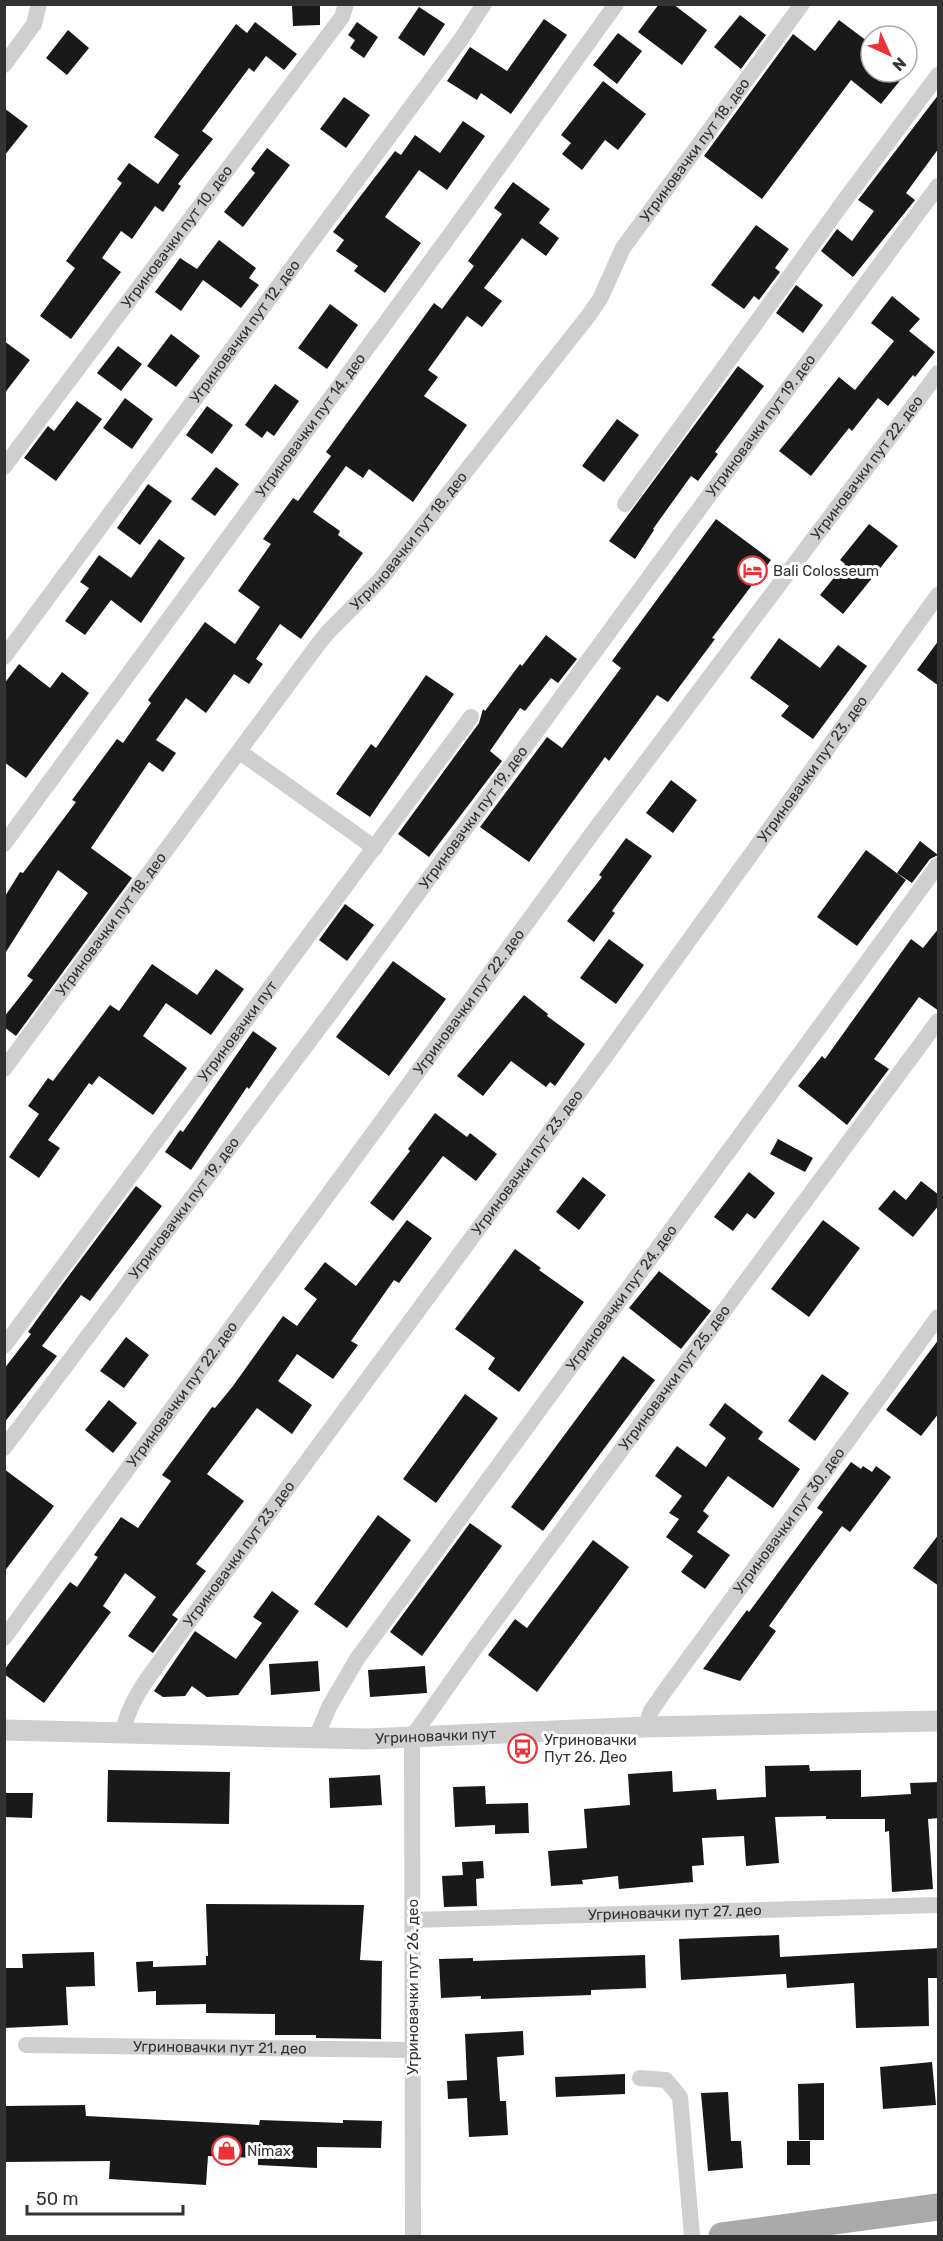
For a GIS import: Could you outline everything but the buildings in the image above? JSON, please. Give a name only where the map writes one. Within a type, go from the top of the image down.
[{"type":"main road","points":[[722,2236],[939,2206]]},
{"type":"street","points":[[4,65],[34,24],[39,4]]},
{"type":"street","name":"Угриновачки пут 10. део","points":[[4,467],[342,16],[346,4]]},
{"type":"street","name":"Угриновачки пут 12. део","points":[[4,657],[462,38],[484,4]]},
{"type":"street","name":"Угриновачки пут 14. део","points":[[4,844],[458,224],[615,4]]},
{"type":"street","name":"Угриновачки пут 18. део","points":[[4,1069],[316,647],[380,580],[589,315],[600,299],[623,248],[802,4]]},
{"type":"street","points":[[625,504],[847,196],[939,75]]},
{"type":"street","name":"Угриновачки пут 19. део","points":[[4,1448],[329,1015],[939,186]]},
{"type":"street","name":"Угриновачки пут 22. део","points":[[4,1638],[584,843],[939,373]]},
{"type":"street","name":"Угриновачки пут 23. део","points":[[123,1732],[126,1715],[132,1702],[171,1646],[602,1061],[939,595]]},
{"type":"street","name":"Угриновачки пут","points":[[4,1346],[471,717]]},
{"type":"street","points":[[240,752],[375,848]]},
{"type":"street","name":"Угриновачки пут 24. део","points":[[316,1738],[329,1707],[357,1659],[938,865]]},
{"type":"street","name":"Угриновачки пут 25. део","points":[[412,1737],[475,1648],[939,1021]]},
{"type":"street","name":"Угриновачки пут 30. део","points":[[646,1727],[651,1711],[664,1692],[939,1317]]},
{"type":"street","name":"Угриновачки пут","points":[[4,1730],[316,1738],[412,1737],[646,1727],[939,1721]]},
{"type":"street","name":"Угриновачки пут 26. део","points":[[412,1737],[413,2236]]},
{"type":"street","name":"Угриновачки пут 27. део","points":[[413,1920],[939,1905]]},
{"type":"street","name":"Угриновачки пут 21. део","points":[[26,2045],[413,2050]]},
{"type":"street","points":[[640,2078],[666,2080],[680,2097],[692,2236]]},
{"type":"place","name":"Bali Colosseum","points":[[752,571]]},
{"type":"place","name":"Угриновачки Пут 26. Део","points":[[523,1749]]},
{"type":"place","name":"Nimax","points":[[226,2151]]}]
